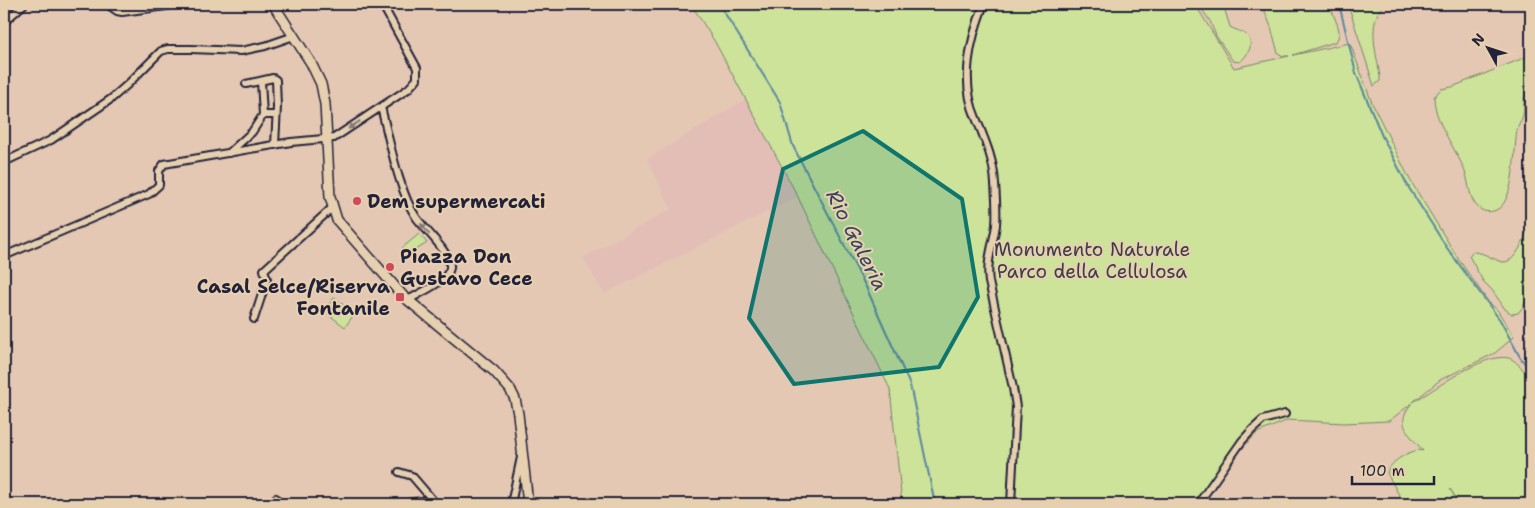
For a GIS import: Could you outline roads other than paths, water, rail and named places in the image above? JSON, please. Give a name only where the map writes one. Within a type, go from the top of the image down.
[{"type":"main road","points":[[273,4],[316,71],[321,84],[325,104],[332,208],[342,228],[408,300],[504,381],[516,404],[528,504]]},
{"type":"street","points":[[4,22],[24,4]]},
{"type":"street","points":[[107,4],[115,10],[122,12],[181,4]]},
{"type":"street","points":[[4,256],[150,194],[159,185],[159,171],[164,164],[275,145],[336,137],[381,107],[410,87],[416,81],[418,74],[418,68],[382,4]]},
{"type":"street","points":[[984,4],[971,41],[968,77],[975,117],[988,147],[994,172],[996,225],[989,258],[988,276],[1016,407],[1011,504]]},
{"type":"street","points":[[4,162],[51,140],[111,98],[128,84],[155,55],[163,50],[191,48],[242,51],[294,36]]},
{"type":"street","points":[[246,84],[273,78],[276,80],[275,145]]},
{"type":"street","points":[[229,153],[252,132],[264,115],[261,81]]},
{"type":"street","points":[[381,107],[399,176],[409,202],[416,217],[439,245],[450,263],[450,268],[445,277],[408,300]]},
{"type":"street","points":[[264,115],[276,115]]},
{"type":"street","points":[[254,319],[267,279],[264,270],[332,208]]},
{"type":"street","points":[[1198,504],[1254,427],[1266,419],[1285,414]]},
{"type":"street","points":[[511,504],[522,449]]},
{"type":"street","points":[[399,472],[412,476],[436,504]]},
{"type":"street","points":[[271,504],[276,498]]},
{"type":"street","points":[[401,504],[422,501],[436,504]]},
{"type":"waterway","name":"Rio Galeria","points":[[719,4],[780,102],[793,146],[866,287],[910,385],[935,504]]},
{"type":"waterway","points":[[1339,4],[1356,73],[1382,136],[1409,188],[1447,248],[1500,320],[1520,357],[1531,372]]},
{"type":"place","name":"Dem supermercati","points":[[357,201]]},
{"type":"place","name":"Piazza Don Gustavo Cece","points":[[390,267]]},
{"type":"place","name":"Casal Selce/Riserva Fontanile","points":[[400,297]]},
{"type":"park label","name":"Monumento Naturale Parco della Cellulosa","points":[[1092,260]]}]
